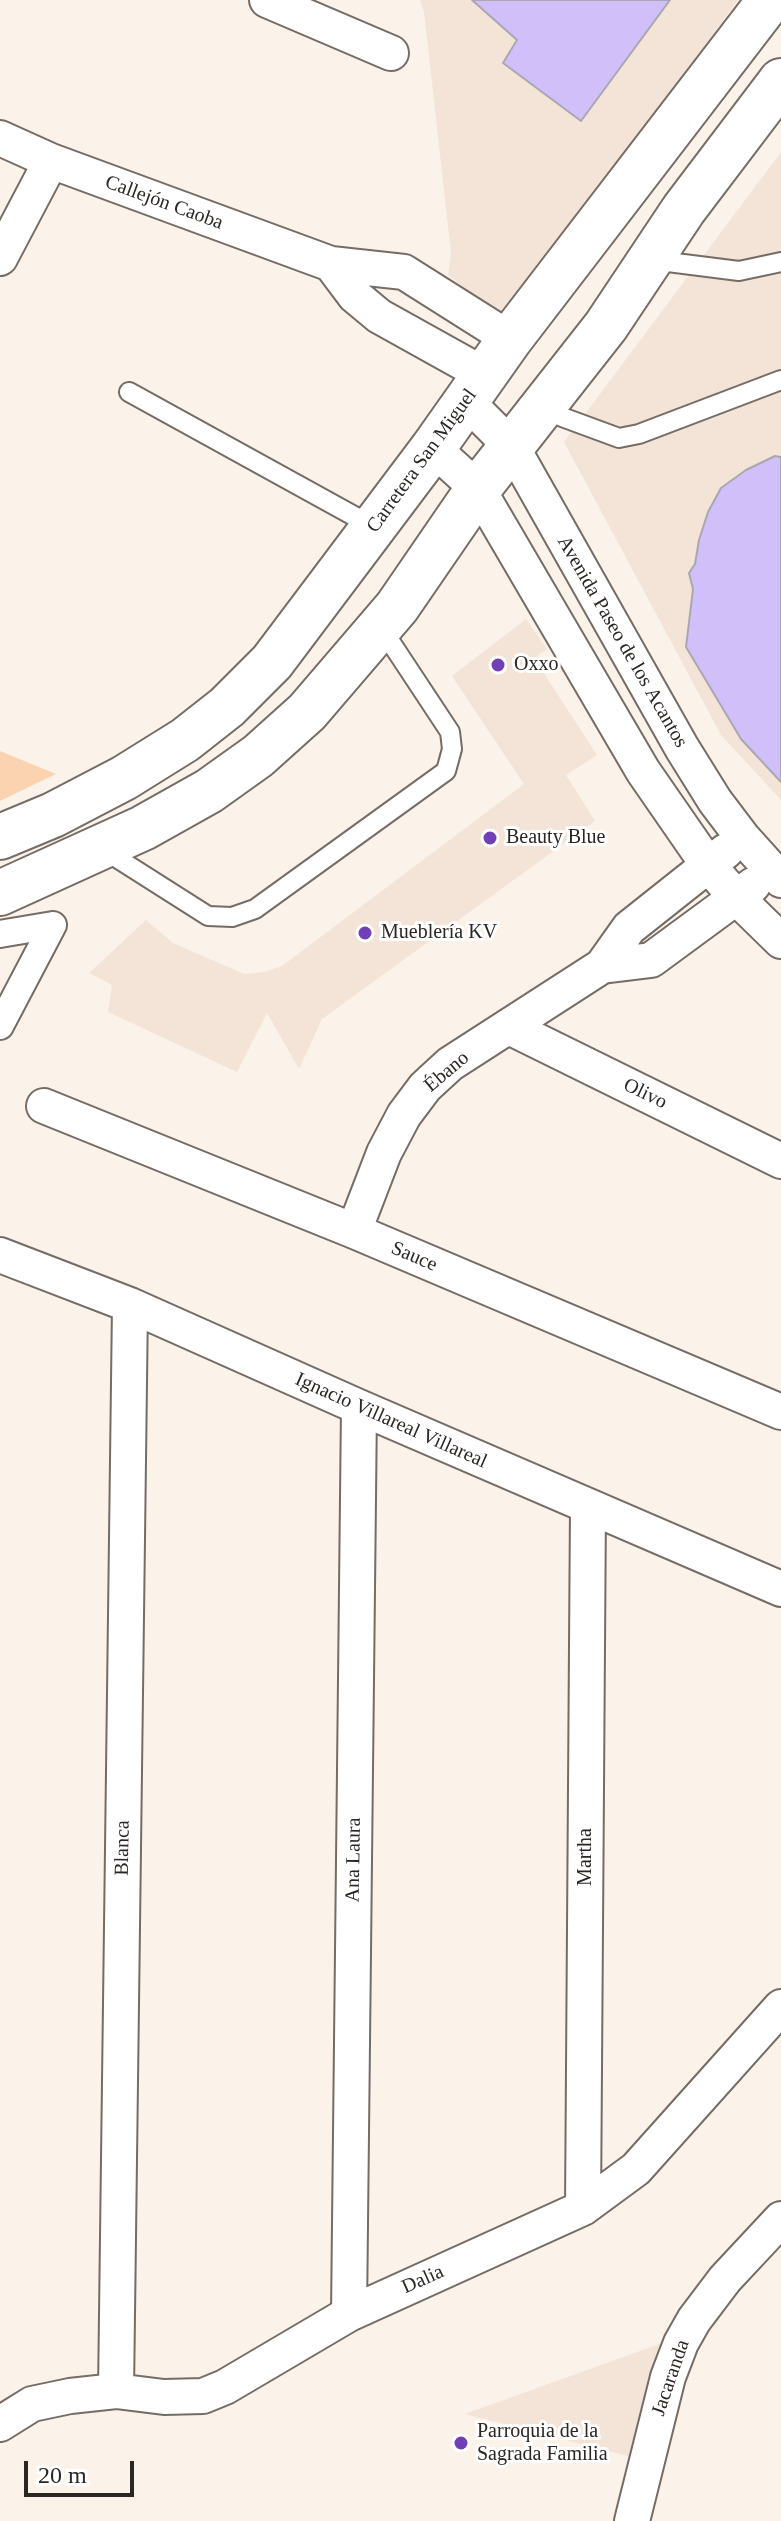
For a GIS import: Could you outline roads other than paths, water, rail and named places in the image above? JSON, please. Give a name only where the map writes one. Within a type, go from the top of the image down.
[{"type":"main road","name":"Carretera San Miguel","points":[[0,837],[53,815],[124,778],[185,740],[227,707],[272,662],[433,448],[510,339],[770,0]]},
{"type":"main road","points":[[0,893],[101,848],[209,791],[258,756],[307,712],[397,607],[478,489],[606,326],[684,209],[777,93]]},
{"type":"street","points":[[267,0],[391,53]]},
{"type":"street","name":"Callejón Caoba","points":[[0,138],[51,161],[331,264],[404,272],[510,339]]},
{"type":"street","points":[[0,258],[51,161]]},
{"type":"street","points":[[331,264],[355,296],[476,388]]},
{"type":"street","name":"Avenida Paseo de los Acantos","points":[[476,388],[636,670],[715,801],[777,876]]},
{"type":"street","points":[[433,448],[478,489],[643,771],[708,865],[781,941]]},
{"type":"street","points":[[596,693],[636,670]]},
{"type":"street","name":"Ébano","points":[[354,1231],[384,1153],[425,1087],[450,1064],[602,966],[629,928],[743,838]]},
{"type":"street","name":"Ébano","points":[[602,966],[651,960],[736,897],[777,876]]},
{"type":"street","points":[[0,934],[53,925],[0,1026]]},
{"type":"street","name":"Olivo","points":[[509,1027],[781,1161]]},
{"type":"street","name":"Sauce","points":[[44,1106],[354,1231],[781,1412]]},
{"type":"street","name":"Ignacio Villareal Villareal","points":[[0,1255],[130,1305],[781,1589]]},
{"type":"street","name":"Blanca","points":[[116,2391],[130,1305]]},
{"type":"street","name":"Ana Laura","points":[[349,2314],[359,1407]]},
{"type":"street","name":"Martha","points":[[583,2208],[588,1506]]},
{"type":"street","name":"Dalia","points":[[0,2424],[32,2404],[70,2396],[116,2391],[164,2397],[203,2396],[225,2387],[349,2314],[583,2208],[636,2169],[781,2007]]},
{"type":"street","name":"Jacaranda","points":[[632,2521],[668,2377],[681,2343],[717,2289],[781,2219]]},
{"type":"lane","points":[[649,260],[739,271],[781,262]]},
{"type":"lane","points":[[543,406],[562,417],[619,438],[639,434],[781,380]]},
{"type":"lane","points":[[129,392],[374,527]]},
{"type":"lane","points":[[101,848],[208,916],[232,917],[255,909],[446,771],[452,749],[450,732],[380,626]]},
{"type":"place","name":"Oxxo","points":[[498,665]]},
{"type":"place","name":"Beauty Blue","points":[[490,838]]},
{"type":"place","name":"Mueblería KV","points":[[365,933]]},
{"type":"place","name":"Parroquia de la Sagrada Familia","points":[[461,2443]]}]
